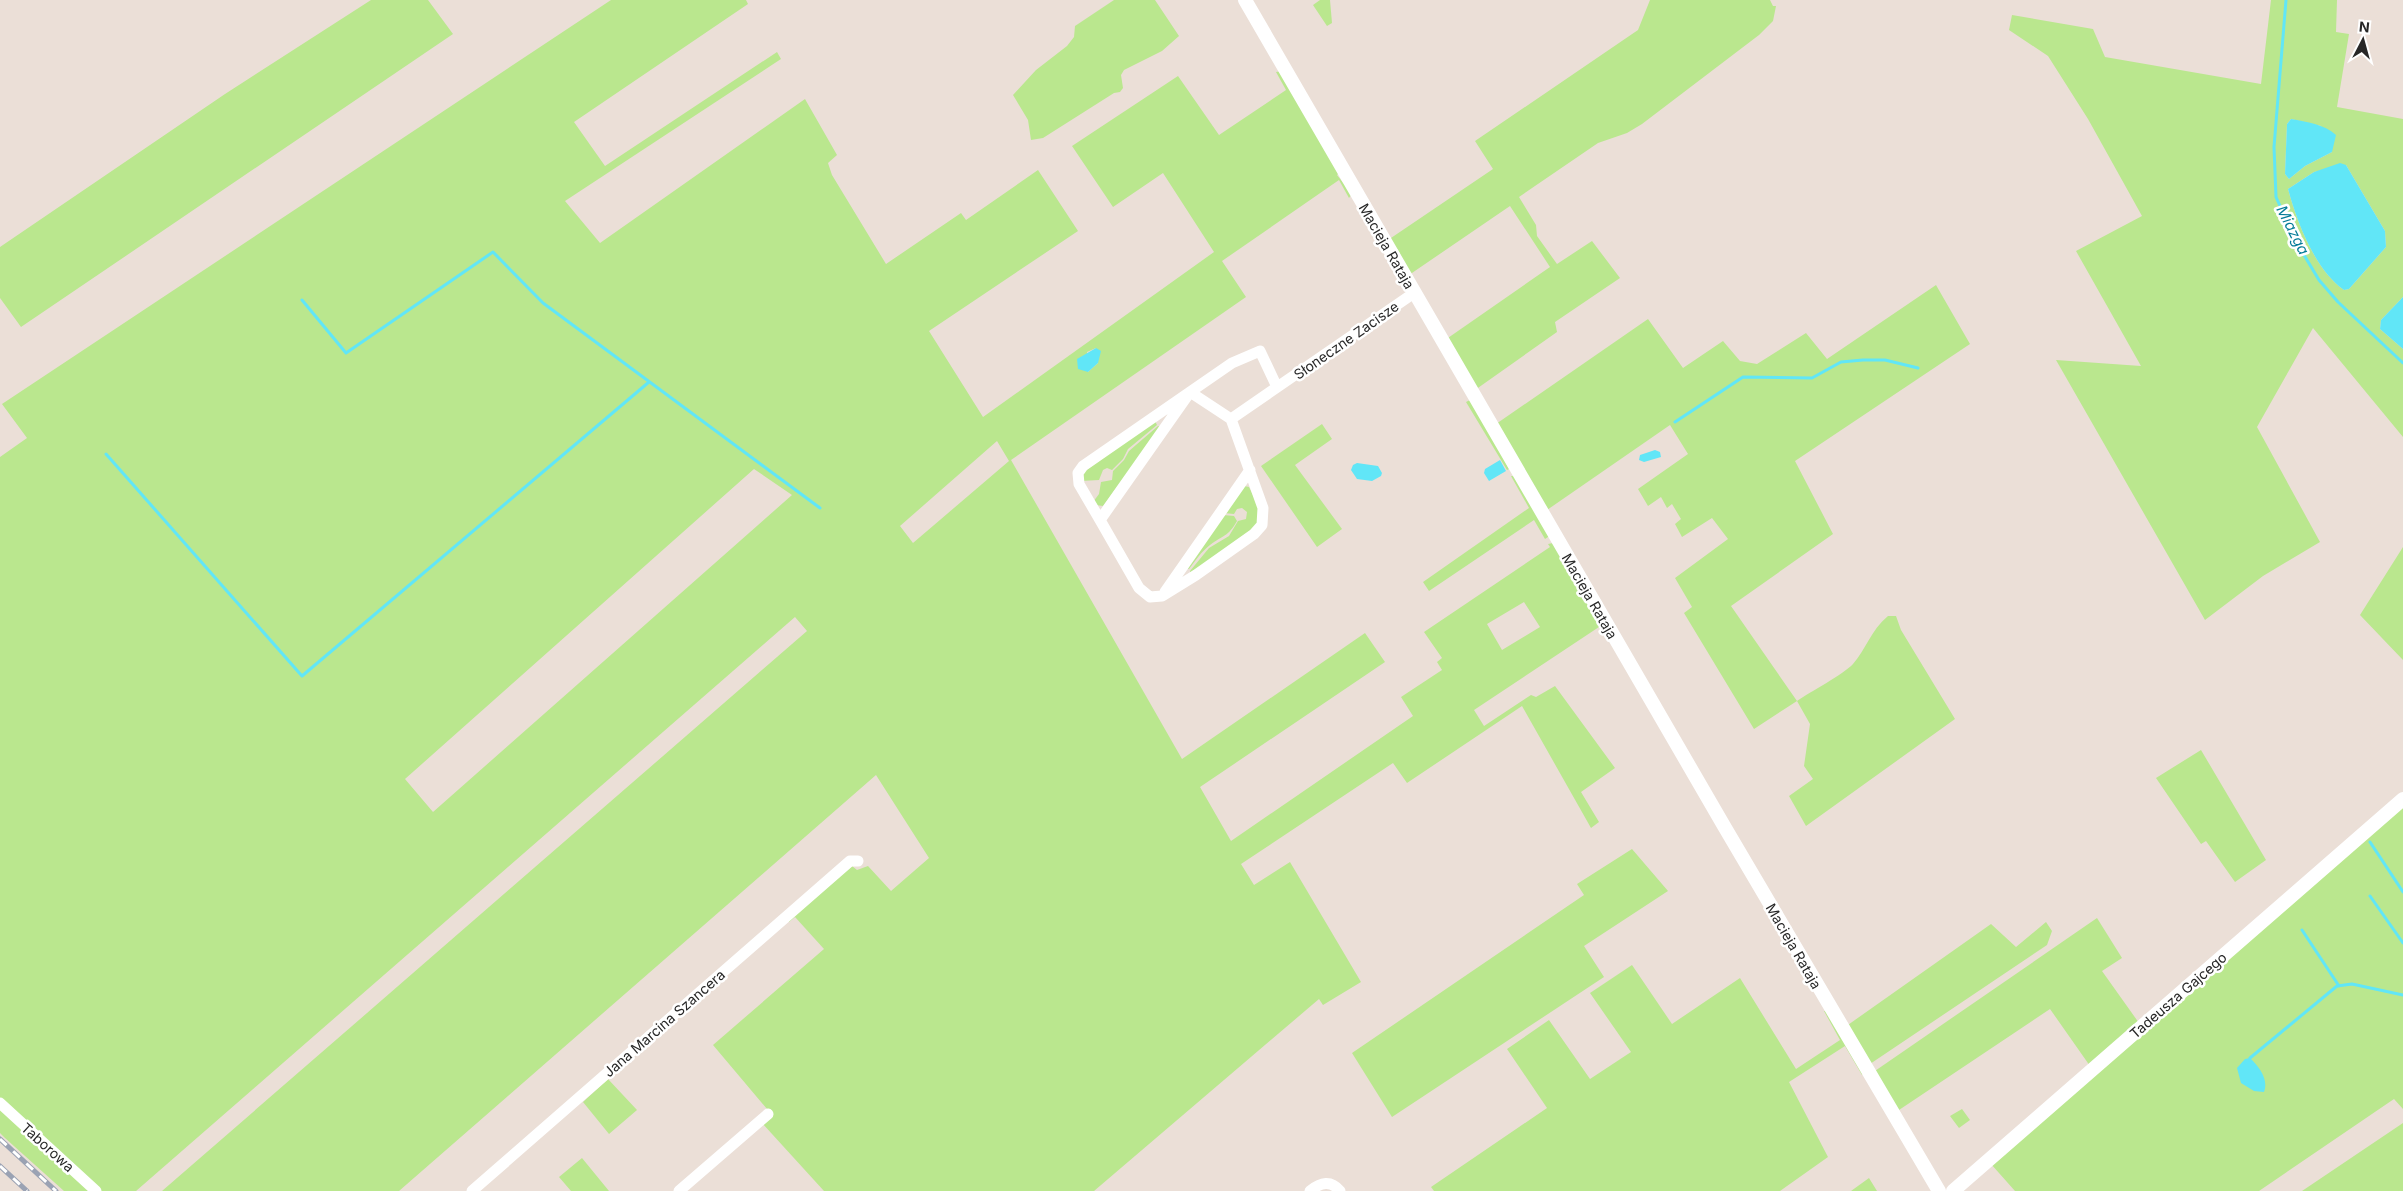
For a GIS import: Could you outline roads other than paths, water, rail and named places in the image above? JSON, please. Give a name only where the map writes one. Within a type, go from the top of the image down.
[{"type":"street","name":"Macieja Rataja","points":[[1245,0],[1939,1191]]},
{"type":"street","name":"Słoneczne Zacisze","points":[[1231,419],[1414,293]]},
{"type":"street","name":"Słoneczne Zacisze","points":[[1162,596],[1150,597],[1141,591],[1079,484],[1077,475],[1080,469],[1232,363],[1260,351],[1277,387]]},
{"type":"street","name":"Słoneczne Zacisze","points":[[1100,520],[1190,392]]},
{"type":"street","points":[[1162,596],[1259,529],[1264,520],[1264,510],[1231,419],[1190,392]]},
{"type":"street","points":[[1162,596],[1250,470]]},
{"type":"street","name":"Tadeusza Gajcego","points":[[1953,1191],[2403,800]]},
{"type":"street","name":"Jana Marcina Szancera","points":[[472,1191],[850,861],[858,861]]},
{"type":"street","name":"Taborowa","points":[[0,1103],[96,1191]]},
{"type":"street","points":[[679,1191],[768,1114]]},
{"type":"street","points":[[1310,1191],[1320,1184],[1326,1183],[1333,1184],[1340,1191]]},
{"type":"water","points":[[2291,119],[2321,126],[2336,135],[2332,152],[2305,166],[2289,179],[2285,174],[2287,124]]},
{"type":"water","points":[[2340,163],[2346,165],[2385,231],[2386,247],[2349,289],[2344,290],[2324,270],[2308,244],[2296,216],[2288,189],[2314,172]]},
{"type":"water","points":[[2403,297],[2403,349],[2380,329],[2381,320]]},
{"type":"water","points":[[1096,348],[1101,351],[1098,363],[1088,372],[1078,369],[1077,359]]},
{"type":"water","points":[[1655,450],[1660,452],[1661,457],[1644,462],[1639,460],[1640,455]]},
{"type":"water","points":[[1500,460],[1506,471],[1489,481],[1484,473],[1485,469]]},
{"type":"water","points":[[1357,463],[1378,466],[1382,473],[1381,476],[1372,481],[1357,479],[1351,470],[1353,465]]},
{"type":"water","points":[[2250,1058],[2260,1069],[2264,1078],[2264,1092],[2254,1091],[2241,1083],[2237,1068],[2245,1059]]},
{"type":"waterway","name":"Miazga","points":[[2286,0],[2274,147],[2276,197],[2298,245],[2319,280],[2338,302],[2403,363]]},
{"type":"waterway","points":[[302,300],[346,353],[493,252],[543,303],[820,508]]},
{"type":"waterway","points":[[1675,422],[1743,377],[1812,378],[1841,362],[1863,360],[1885,360],[1918,368]]},
{"type":"waterway","points":[[106,454],[302,676],[649,382]]},
{"type":"waterway","points":[[2370,842],[2403,892]]},
{"type":"waterway","points":[[2370,896],[2403,943]]},
{"type":"waterway","points":[[2302,930],[2339,986]]},
{"type":"waterway","points":[[2250,1058],[2337,986],[2352,984],[2403,995]]},
{"type":"railway","points":[[0,1139],[56,1191]]},
{"type":"railway","points":[[0,1166],[27,1191]]}]
